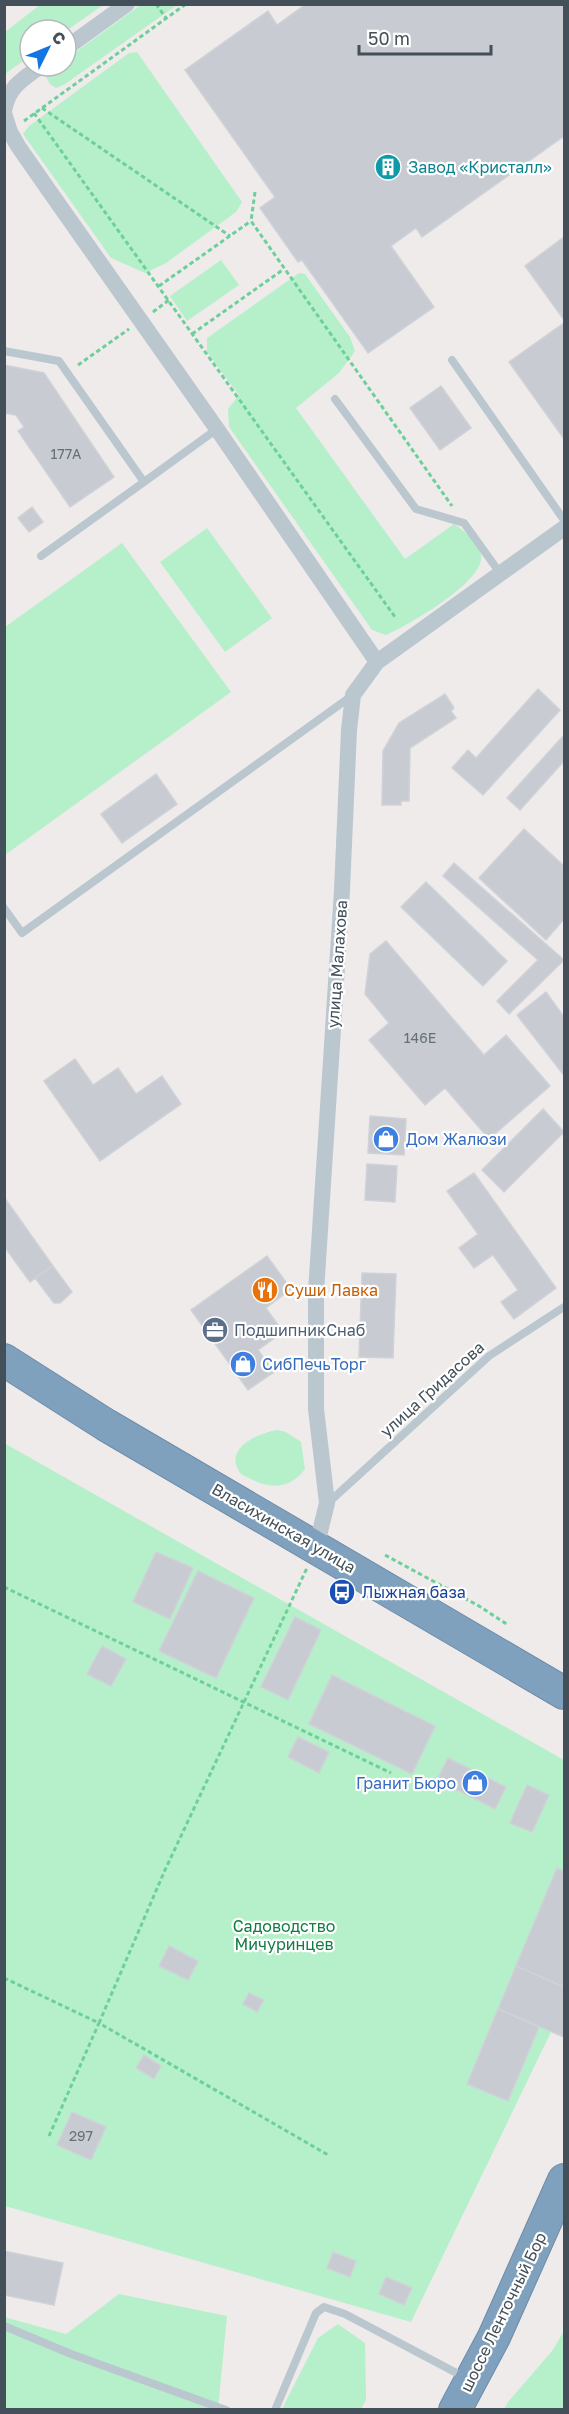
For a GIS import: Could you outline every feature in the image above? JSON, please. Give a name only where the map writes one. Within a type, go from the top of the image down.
[{"type":"highway","name":"Власихинская улица","points":[[4,1360],[106,1425],[564,1692]]},
{"type":"highway","name":"шоссе Ленточный Бор","points":[[455,2409],[472,2381],[531,2259],[564,2180]]},
{"type":"street","points":[[78,39],[127,4]]},
{"type":"street","points":[[24,78],[16,84],[7,97],[4,112],[10,132],[377,663]]},
{"type":"street","points":[[353,695],[377,663],[564,528]]},
{"type":"street","name":"улица Малахова","points":[[327,1503],[316,1408],[316,1292],[342,890],[349,730],[353,695]]},
{"type":"street","points":[[316,1548],[327,1503]]},
{"type":"lane","points":[[4,351],[59,361],[144,482]]},
{"type":"lane","points":[[452,360],[564,520]]},
{"type":"lane","points":[[334,399],[416,509],[464,523],[500,573]]},
{"type":"lane","points":[[41,556],[217,429]]},
{"type":"lane","points":[[4,908],[22,933],[353,695]]},
{"type":"lane","name":"улица Гридасова","points":[[327,1503],[489,1356],[564,1307]]},
{"type":"lane","points":[[275,2409],[316,2313],[324,2307],[345,2314],[472,2381]]},
{"type":"lane","points":[[4,2326],[71,2354],[226,2409]]},
{"type":"path","points":[[156,4],[166,18]]},
{"type":"path","points":[[10,132],[186,4]]},
{"type":"path","points":[[42,108],[230,236]]},
{"type":"path","points":[[34,114],[395,617]]},
{"type":"path","points":[[159,286],[250,222],[255,192]]},
{"type":"path","points":[[250,222],[464,523]]},
{"type":"path","points":[[192,334],[284,268]]},
{"type":"path","points":[[67,373],[169,300]]},
{"type":"path","points":[[50,2136],[165,1870],[316,1548]]},
{"type":"path","points":[[384,1555],[479,1606],[508,1625]]},
{"type":"path","points":[[4,1587],[391,1773]]},
{"type":"path","points":[[4,1978],[99,2023],[330,2156]]},
{"type":"green space","points":[[41,4],[103,5],[78,23],[78,18],[23,18]]},
{"type":"green space","points":[[142,4],[177,5],[78,75],[78,50]]},
{"type":"green space","points":[[18,22],[18,65],[5,74],[5,32]]},
{"type":"green space","points":[[137,52],[242,202],[236,212],[166,263],[145,273],[111,258],[23,134],[29,126],[129,53]]},
{"type":"green space","points":[[47,78],[74,78],[56,88]]},
{"type":"green space","points":[[221,260],[239,285],[187,321],[170,296]]},
{"type":"green space","points":[[299,273],[305,274],[350,337],[355,351],[339,373],[296,408],[405,559],[454,524],[474,541],[480,550],[479,566],[459,589],[427,613],[386,635],[372,630],[229,427],[228,409],[239,395],[207,352],[207,338]]},
{"type":"green space","points":[[207,528],[272,618],[225,652],[160,562]]},
{"type":"green space","points":[[122,543],[231,692],[5,855],[5,627]]},
{"type":"green space","points":[[277,1430],[286,1432],[301,1442],[305,1469],[293,1480],[273,1486],[258,1483],[241,1474],[236,1462],[236,1455],[240,1448],[262,1434]]},
{"type":"green space","name":"Садоводство Мичуринцев","points":[[4,1443],[564,1760],[564,2005],[411,2322],[5,2206]]},
{"type":"green space","points":[[119,2294],[227,2316],[218,2409],[5,2409],[4,2317],[66,2334]]},
{"type":"green space","points":[[338,2324],[365,2343],[366,2400],[361,2409],[282,2409],[318,2338]]},
{"type":"green space","points":[[564,2331],[564,2409],[504,2409],[552,2351]]},
{"type":"building","name":"Завод «Кристалл»","points":[[306,4],[564,4],[564,136],[422,237],[416,228],[391,246],[434,307],[368,353],[302,260],[298,262],[260,208],[275,197],[185,70],[268,11],[277,25]]},
{"type":"building","points":[[564,237],[564,320],[525,266]]},
{"type":"building","points":[[564,323],[564,439],[509,362]]},
{"type":"building","points":[[4,365],[44,373],[114,477],[70,507],[18,431],[24,427],[16,415],[4,413]]},
{"type":"building","points":[[441,386],[471,428],[440,450],[410,408]]},
{"type":"building","points":[[32,507],[43,522],[29,532],[18,518]]},
{"type":"building","points":[[538,689],[560,710],[483,795],[452,768],[468,750],[476,758]]},
{"type":"building","points":[[445,694],[454,708],[451,711],[456,718],[410,748],[409,801],[401,801],[401,805],[382,805],[383,751],[399,723]]},
{"type":"building","points":[[564,735],[564,761],[520,810],[507,798]]},
{"type":"building","points":[[156,774],[177,804],[122,843],[101,814]]},
{"type":"building","points":[[524,829],[564,866],[564,919],[546,940],[479,878]]},
{"type":"building","points":[[454,863],[564,960],[509,1014],[497,1001],[538,960],[443,876]]},
{"type":"building","points":[[426,882],[507,961],[483,986],[401,907]]},
{"type":"building","points":[[386,941],[484,1055],[506,1035],[550,1086],[489,1139],[445,1088],[425,1105],[369,1040],[389,1023],[365,994],[370,954]]},
{"type":"building","points":[[546,992],[564,1017],[563,1074],[517,1015]]},
{"type":"building","points":[[75,1059],[93,1085],[118,1068],[136,1094],[162,1076],[181,1104],[100,1161],[44,1081]]},
{"type":"building","points":[[543,1109],[564,1132],[504,1192],[482,1170]]},
{"type":"building","points":[[370,1116],[406,1119],[404,1155],[368,1153]]},
{"type":"building","points":[[367,1164],[397,1166],[395,1202],[365,1200]]},
{"type":"building","points":[[474,1173],[556,1288],[514,1319],[501,1302],[518,1290],[493,1255],[474,1268],[459,1248],[478,1234],[447,1191]]},
{"type":"building","points":[[4,1197],[53,1266],[30,1282],[4,1246]]},
{"type":"building","points":[[267,1256],[291,1289],[266,1308],[283,1332],[258,1350],[274,1372],[248,1390],[191,1310]]},
{"type":"building","points":[[53,1266],[72,1292],[60,1303],[54,1303],[35,1278]]},
{"type":"building","points":[[362,1273],[396,1274],[393,1358],[359,1357]]},
{"type":"building","points":[[156,1552],[193,1568],[170,1619],[133,1602]]},
{"type":"building","points":[[198,1571],[254,1598],[216,1678],[159,1651]]},
{"type":"building","points":[[295,1617],[321,1630],[288,1700],[261,1687]]},
{"type":"building","points":[[102,1646],[126,1659],[111,1686],[87,1674]]},
{"type":"building","points":[[332,1675],[435,1726],[412,1774],[309,1724]]},
{"type":"building","points":[[298,1737],[329,1752],[319,1773],[288,1757]]},
{"type":"building","points":[[448,1758],[506,1787],[495,1809],[437,1780]]},
{"type":"building","points":[[527,1785],[549,1795],[532,1832],[510,1823]]},
{"type":"building","points":[[557,1868],[564,1871],[564,1987],[516,1966]]},
{"type":"building","points":[[169,1946],[198,1961],[188,1980],[159,1966]]},
{"type":"building","points":[[516,1966],[564,1987],[564,2037],[498,2009]]},
{"type":"building","points":[[249,1993],[264,2000],[257,2012],[243,2004]]},
{"type":"building","points":[[498,2009],[539,2027],[508,2101],[467,2084]]},
{"type":"building","points":[[144,2055],[161,2066],[154,2079],[136,2068]]},
{"type":"building","points":[[72,2112],[106,2127],[91,2160],[57,2145]]},
{"type":"building","points":[[4,2251],[63,2263],[54,2305],[4,2295]]},
{"type":"building","points":[[333,2252],[356,2261],[350,2277],[327,2268]]},
{"type":"building","points":[[386,2277],[412,2288],[404,2305],[379,2294]]},
{"type":"place","name":"Завод «Кристалл»","points":[[388,167]]},
{"type":"place","name":"Дом Жалюзи","points":[[386,1139]]},
{"type":"place","name":"Суши Лавка","points":[[265,1290]]},
{"type":"place","name":"ПодшипникСнаб","points":[[215,1330]]},
{"type":"place","name":"СибПечьТорг","points":[[243,1364]]},
{"type":"place","name":"Лыжная база","points":[[342,1592]]},
{"type":"place","name":"Гранит Бюро","points":[[475,1783]]}]
